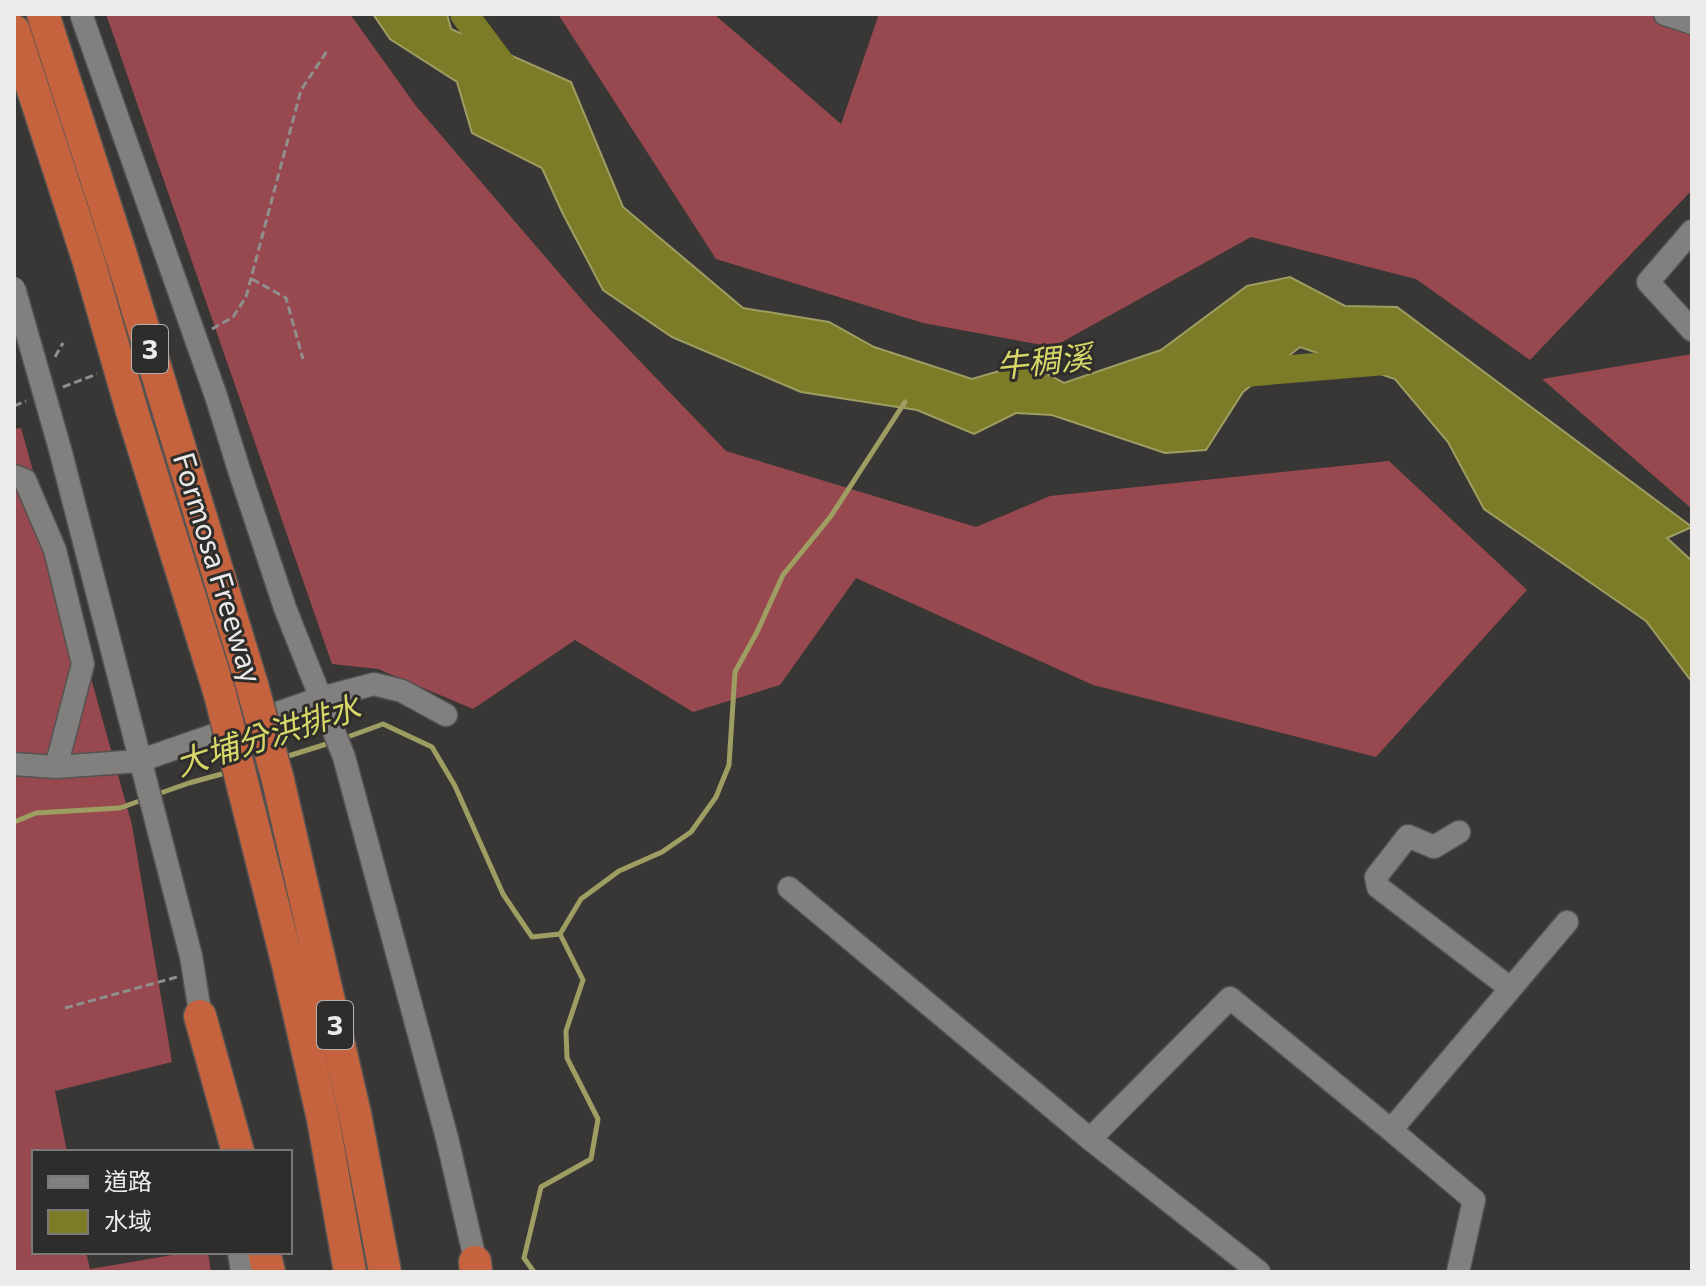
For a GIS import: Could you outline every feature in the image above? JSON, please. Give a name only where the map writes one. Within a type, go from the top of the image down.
[{"type":"highway","name":"Formosa Freeway","points":[[43,14],[121,255],[278,780],[355,1114],[385,1272]]},
{"type":"highway","name":"Formosa Freeway","points":[[14,31],[89,262],[220,694],[323,1119],[350,1272]]},
{"type":"highway","points":[[200,1016],[237,1150]]},
{"type":"street","points":[[81,14],[216,396],[285,608],[348,772],[447,1138],[476,1269]]},
{"type":"street","points":[[1665,14],[1692,23]]},
{"type":"street","points":[[1692,231],[1648,282],[1692,330]]},
{"type":"street","points":[[14,288],[60,449],[191,956],[223,1150]]},
{"type":"street","points":[[14,476],[25,480],[55,550],[83,664],[56,767]]},
{"type":"street","points":[[14,764],[56,767],[139,761],[321,698],[374,684],[402,691],[446,715]]},
{"type":"street","points":[[1459,832],[1434,847],[1408,836],[1376,877],[1378,887],[1510,988]]},
{"type":"street","points":[[789,888],[1090,1139],[1259,1272]]},
{"type":"street","points":[[1391,1130],[1567,922]]},
{"type":"street","points":[[1090,1139],[1230,998],[1474,1200],[1456,1269]]},
{"type":"path","points":[[207,332],[233,317],[246,297],[301,90],[327,51]]},
{"type":"path","points":[[252,279],[286,298],[303,359]]},
{"type":"path","points":[[55,390],[97,374]]},
{"type":"path","points":[[14,406],[27,401]]},
{"type":"path","points":[[65,1008],[193,973]]},
{"type":"shaded area","points":[[106,14],[350,14],[416,106],[589,308],[726,451],[976,527],[1050,496],[1389,461],[1527,590],[1376,757],[1093,685],[856,578],[780,685],[693,712],[575,640],[473,709],[378,669],[332,664]]},
{"type":"shaded area","points":[[558,14],[714,14],[841,124],[879,14],[1692,14],[1692,190],[1530,360],[1416,279],[1251,237],[1053,347],[923,323],[716,259]]},
{"type":"shaded area","points":[[1692,354],[1692,509],[1542,379]]},
{"type":"shaded area","points":[[21,428],[132,825],[172,1062],[55,1091],[67,1150],[32,1150],[32,1254],[86,1254],[90,1269],[178,1254],[208,1254],[211,1272],[14,1272],[14,429]]},
{"type":"water","points":[[373,14],[447,14],[451,29],[571,82],[623,207],[743,308],[829,322],[874,347],[972,379],[1027,363],[1064,383],[1161,350],[1247,286],[1290,277],[1345,306],[1397,307],[1692,527],[1667,538],[1692,561],[1692,682],[1646,621],[1484,509],[1448,442],[1395,379],[1300,347],[1243,392],[1206,450],[1165,453],[1052,415],[1016,413],[974,434],[917,410],[801,392],[672,337],[603,290],[542,168],[472,133],[457,82],[390,39]]},
{"type":"waterway","name":"牛稠溪","points":[[464,14],[510,76]]},
{"type":"waterway","name":"牛稠溪","points":[[1232,374],[1385,361]]},
{"type":"waterway","name":"大埔分洪排水","points":[[342,739],[383,724],[432,747],[455,786],[503,894],[532,937],[560,934],[581,899],[619,871],[662,852],[691,832],[716,797],[729,765],[735,672],[783,575],[831,516],[905,402]]},
{"type":"waterway","name":"大埔分洪排水","points":[[285,757],[333,742]]},
{"type":"waterway","name":"大埔分洪排水","points":[[155,795],[229,772]]},
{"type":"waterway","name":"大埔分洪排水","points":[[14,822],[36,813],[120,808],[145,799]]},
{"type":"waterway","points":[[534,1272],[524,1258],[541,1187],[591,1159],[598,1119],[567,1058],[566,1031],[583,980],[560,934]]}]
